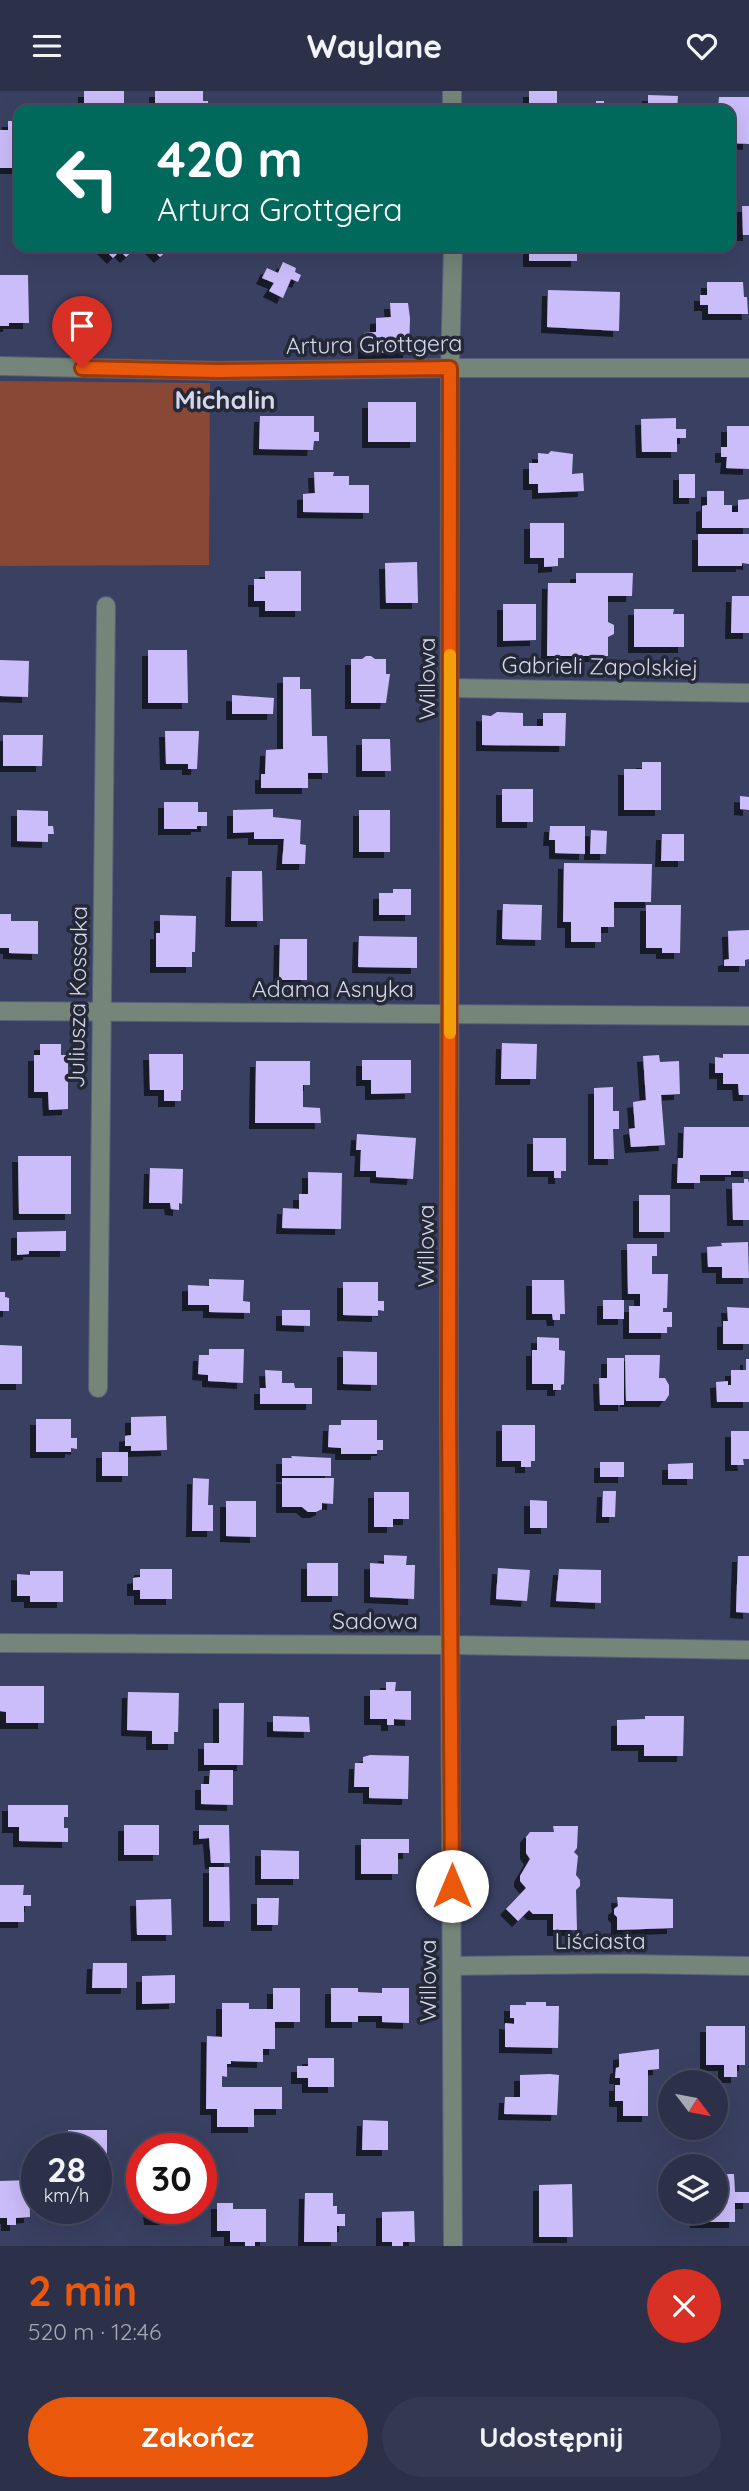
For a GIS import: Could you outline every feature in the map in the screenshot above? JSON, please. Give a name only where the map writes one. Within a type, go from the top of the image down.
[{"type":"street","name":"Willowa","points":[[453,252],[450,368],[449,1415],[453,2246]]},
{"type":"street","name":"Artura Grottgera","points":[[0,366],[218,371],[749,368]]},
{"type":"street","name":"Juliusza Kossaka","points":[[98,1388],[106,606]]},
{"type":"street","name":"Gabrieli Zapolskiej","points":[[450,688],[749,693]]},
{"type":"street","name":"Adama Asnyka","points":[[0,1011],[749,1016]]},
{"type":"street","name":"Sadowa","points":[[0,1643],[452,1645],[749,1650]]},
{"type":"street","name":"Liściasta","points":[[452,1966],[749,1966]]},
{"type":"shaded area","points":[[0,381],[210,383],[209,565],[0,566]]},
{"type":"building","points":[[84,91],[124,91],[124,105],[84,105]]},
{"type":"building","points":[[155,91],[203,91],[203,101],[208,101],[208,105],[155,105]]},
{"type":"building","points":[[529,91],[557,91],[557,105],[529,105]]},
{"type":"building","points":[[648,95],[678,96],[677,105],[648,105]]},
{"type":"building","points":[[719,97],[749,97],[749,144],[735,143],[735,105],[718,105]]},
{"type":"building","points":[[596,101],[604,101],[604,105],[596,105]]},
{"type":"building","points":[[8,121],[14,121],[14,168],[0,168],[0,130],[8,130]]},
{"type":"building","points":[[742,206],[749,206],[749,235],[743,235]]},
{"type":"building","points":[[107,252],[119,252],[113,258]]},
{"type":"building","points":[[529,252],[577,252],[577,261],[529,261]]},
{"type":"building","points":[[283,262],[296,268],[295,272],[301,275],[298,282],[291,279],[283,298],[269,291],[274,283],[262,278],[267,268],[278,273]]},
{"type":"building","points":[[0,275],[28,275],[29,323],[0,326]]},
{"type":"building","points":[[707,282],[743,282],[748,314],[708,314],[708,305],[700,305],[700,295],[707,295]]},
{"type":"building","points":[[548,290],[620,292],[619,331],[547,327]]},
{"type":"building","points":[[390,303],[408,303],[409,352],[364,353],[364,333],[376,332],[376,318],[391,317]]},
{"type":"building","points":[[368,402],[416,402],[416,442],[368,442]]},
{"type":"building","points":[[260,416],[314,416],[314,432],[319,432],[319,441],[314,441],[313,450],[259,449]]},
{"type":"building","points":[[676,418],[676,429],[686,429],[686,438],[677,438],[677,452],[642,452],[641,419]]},
{"type":"building","points":[[727,426],[749,426],[749,469],[726,468],[727,457],[721,457],[721,447],[727,447]]},
{"type":"building","points":[[551,451],[573,454],[572,474],[583,473],[584,491],[538,493],[538,484],[529,484],[529,463],[538,463],[538,453],[548,454]]},
{"type":"building","points":[[314,472],[334,472],[333,476],[349,476],[349,485],[369,485],[369,513],[303,512],[303,494],[315,493]]},
{"type":"building","points":[[679,474],[695,474],[695,498],[679,498]]},
{"type":"building","points":[[707,491],[724,491],[724,505],[732,505],[732,512],[738,512],[738,500],[749,499],[749,528],[702,528],[702,506],[707,505]]},
{"type":"building","points":[[530,523],[564,523],[564,558],[558,558],[558,566],[544,567],[544,558],[530,558]]},
{"type":"building","points":[[698,534],[749,534],[749,564],[698,566]]},
{"type":"building","points":[[417,562],[418,603],[386,603],[385,563]]},
{"type":"building","points":[[265,571],[301,571],[301,611],[265,611],[265,601],[254,601],[254,579],[265,579]]},
{"type":"building","points":[[576,573],[633,573],[632,596],[608,596],[608,622],[614,625],[614,634],[608,637],[608,656],[547,656],[548,583],[576,583]]},
{"type":"building","points":[[732,596],[749,596],[749,633],[731,633]]},
{"type":"building","points":[[503,604],[536,604],[536,640],[503,641]]},
{"type":"building","points":[[634,609],[674,609],[673,614],[684,614],[684,647],[634,647]]},
{"type":"building","points":[[148,650],[187,650],[188,703],[148,703]]},
{"type":"building","points":[[366,656],[386,659],[386,674],[390,674],[386,703],[351,703],[351,659],[362,659]]},
{"type":"building","points":[[0,660],[29,661],[28,697],[0,696]]},
{"type":"building","points":[[283,677],[300,677],[300,689],[311,689],[312,736],[327,736],[328,773],[308,773],[308,788],[261,788],[261,774],[265,774],[266,750],[283,749]]},
{"type":"building","points":[[232,695],[274,698],[273,714],[232,714]]},
{"type":"building","points":[[497,712],[523,713],[523,726],[543,726],[543,713],[566,713],[565,746],[482,745],[482,715],[491,716]]},
{"type":"building","points":[[165,731],[199,731],[197,769],[188,769],[188,764],[166,764]]},
{"type":"building","points":[[3,735],[43,735],[42,766],[3,766]]},
{"type":"building","points":[[362,739],[390,739],[391,771],[362,771]]},
{"type":"building","points":[[642,762],[661,762],[661,810],[624,810],[624,769],[642,769]]},
{"type":"building","points":[[502,789],[533,789],[533,822],[502,822]]},
{"type":"building","points":[[740,796],[749,797],[749,810],[740,809]]},
{"type":"building","points":[[164,802],[198,802],[198,812],[207,812],[207,826],[197,826],[197,829],[164,829]]},
{"type":"building","points":[[273,809],[273,817],[301,820],[300,844],[306,845],[305,864],[282,864],[284,839],[254,839],[254,832],[233,833],[233,810]]},
{"type":"building","points":[[17,810],[48,811],[48,826],[53,826],[54,834],[48,834],[48,842],[17,841]]},
{"type":"building","points":[[359,810],[390,810],[390,852],[359,852]]},
{"type":"building","points":[[550,826],[585,826],[585,854],[555,853],[555,840],[549,840]]},
{"type":"building","points":[[591,830],[607,831],[606,854],[590,854]]},
{"type":"building","points":[[662,834],[684,834],[684,861],[661,861]]},
{"type":"building","points":[[564,863],[652,864],[651,902],[614,902],[614,927],[601,927],[601,942],[571,942],[571,922],[563,922]]},
{"type":"building","points":[[232,871],[262,871],[263,921],[231,921]]},
{"type":"building","points":[[393,889],[411,889],[411,915],[379,915],[379,893],[393,893]]},
{"type":"building","points":[[503,904],[542,905],[541,940],[502,939]]},
{"type":"building","points":[[646,905],[681,905],[680,953],[662,953],[662,948],[646,948]]},
{"type":"building","points":[[0,914],[11,914],[11,921],[38,921],[38,954],[9,953],[9,948],[0,948]]},
{"type":"building","points":[[160,915],[196,916],[192,967],[156,967],[156,933],[160,933]]},
{"type":"building","points":[[749,930],[749,959],[745,960],[745,966],[724,966],[724,960],[729,959],[728,931]]},
{"type":"building","points":[[359,936],[417,937],[417,968],[358,967]]},
{"type":"building","points":[[280,939],[307,939],[307,980],[279,980]]},
{"type":"building","points":[[502,1043],[537,1044],[536,1079],[501,1079]]},
{"type":"building","points":[[40,1044],[61,1044],[61,1055],[68,1055],[68,1109],[49,1110],[48,1092],[34,1092],[34,1055],[40,1055]]},
{"type":"building","points":[[149,1054],[183,1054],[181,1101],[164,1101],[164,1090],[150,1090]]},
{"type":"building","points":[[723,1054],[749,1054],[749,1095],[739,1095],[738,1084],[723,1084],[723,1073],[715,1073],[715,1057],[723,1058]]},
{"type":"building","points":[[659,1055],[660,1062],[679,1061],[680,1094],[661,1095],[665,1145],[631,1147],[629,1129],[635,1128],[633,1102],[646,1100],[643,1056]]},
{"type":"building","points":[[362,1060],[411,1060],[411,1093],[371,1094],[371,1080],[362,1080]]},
{"type":"building","points":[[256,1061],[310,1061],[310,1085],[303,1085],[303,1107],[320,1108],[321,1123],[255,1123]]},
{"type":"building","points":[[613,1087],[613,1111],[619,1111],[619,1129],[613,1129],[614,1159],[594,1159],[594,1088]]},
{"type":"building","points":[[684,1127],[749,1127],[749,1171],[731,1171],[731,1175],[700,1175],[700,1183],[677,1183],[678,1158],[683,1158]]},
{"type":"building","points":[[357,1134],[416,1138],[413,1179],[376,1177],[376,1171],[360,1171],[361,1150],[356,1150]]},
{"type":"building","points":[[533,1138],[566,1138],[566,1171],[561,1171],[561,1178],[554,1178],[554,1171],[533,1171]]},
{"type":"building","points":[[18,1156],[71,1156],[71,1214],[19,1214]]},
{"type":"building","points":[[150,1168],[183,1169],[182,1204],[179,1203],[179,1210],[171,1209],[170,1203],[149,1203]]},
{"type":"building","points":[[308,1172],[342,1173],[341,1229],[282,1228],[283,1208],[299,1209],[299,1194],[308,1194]]},
{"type":"building","points":[[744,1179],[748,1179],[749,1183],[749,1220],[733,1220],[732,1183],[744,1183]]},
{"type":"building","points":[[639,1195],[670,1195],[670,1232],[639,1232]]},
{"type":"building","points":[[66,1231],[66,1251],[29,1251],[29,1254],[17,1255],[17,1232]]},
{"type":"building","points":[[748,1242],[749,1278],[722,1278],[722,1267],[708,1267],[707,1247],[722,1246],[721,1243]]},
{"type":"building","points":[[627,1244],[657,1244],[657,1256],[652,1256],[652,1274],[668,1274],[667,1308],[663,1308],[663,1312],[672,1312],[672,1327],[667,1327],[667,1333],[629,1333],[629,1306],[640,1306],[640,1294],[628,1294]]},
{"type":"building","points":[[209,1279],[244,1280],[243,1301],[250,1302],[250,1313],[209,1312],[209,1305],[188,1305],[188,1285],[209,1286]]},
{"type":"building","points":[[532,1280],[564,1280],[565,1314],[560,1314],[560,1320],[553,1320],[552,1314],[532,1314]]},
{"type":"building","points":[[343,1282],[378,1282],[378,1301],[384,1301],[384,1311],[378,1310],[378,1316],[343,1315]]},
{"type":"building","points":[[0,1292],[5,1292],[5,1297],[9,1298],[9,1311],[0,1311]]},
{"type":"building","points":[[603,1300],[624,1300],[624,1319],[603,1319]]},
{"type":"building","points":[[727,1307],[749,1308],[749,1344],[723,1344],[723,1321],[728,1321]]},
{"type":"building","points":[[282,1310],[310,1310],[310,1326],[282,1325]]},
{"type":"building","points":[[537,1337],[559,1338],[559,1350],[565,1351],[564,1384],[561,1385],[561,1390],[553,1390],[553,1384],[532,1384],[532,1350],[537,1350]]},
{"type":"building","points":[[0,1345],[22,1346],[22,1384],[0,1384]]},
{"type":"building","points":[[209,1349],[244,1349],[243,1383],[208,1381],[208,1375],[198,1374],[199,1355],[209,1355]]},
{"type":"building","points":[[343,1351],[377,1352],[377,1385],[343,1384]]},
{"type":"building","points":[[625,1355],[660,1355],[659,1378],[665,1378],[669,1385],[669,1395],[665,1401],[626,1401]]},
{"type":"building","points":[[607,1358],[624,1358],[624,1405],[600,1405],[599,1378],[607,1378]]},
{"type":"building","points":[[746,1359],[749,1359],[749,1402],[717,1402],[716,1382],[728,1381],[728,1385],[731,1385],[731,1370],[746,1370]]},
{"type":"building","points":[[265,1370],[282,1371],[282,1383],[294,1383],[295,1388],[312,1388],[312,1404],[260,1404],[260,1388],[266,1388]]},
{"type":"building","points":[[166,1416],[167,1450],[131,1451],[131,1446],[125,1446],[125,1436],[131,1435],[131,1417]]},
{"type":"building","points":[[36,1419],[71,1419],[71,1438],[77,1438],[77,1449],[71,1448],[71,1452],[36,1452]]},
{"type":"building","points":[[341,1420],[377,1420],[377,1440],[383,1440],[383,1450],[377,1450],[377,1454],[341,1454],[341,1448],[328,1447],[329,1425],[341,1425]]},
{"type":"building","points":[[502,1425],[535,1425],[535,1461],[531,1461],[531,1467],[521,1467],[521,1461],[502,1461]]},
{"type":"building","points":[[731,1431],[749,1431],[749,1459],[743,1459],[744,1465],[731,1465]]},
{"type":"building","points":[[102,1452],[128,1452],[128,1476],[102,1476]]},
{"type":"building","points":[[291,1456],[331,1458],[331,1476],[282,1476],[282,1458],[292,1458]]},
{"type":"building","points":[[600,1462],[624,1462],[624,1477],[600,1477]]},
{"type":"building","points":[[693,1463],[693,1479],[668,1479],[668,1464]]},
{"type":"building","points":[[193,1478],[209,1479],[208,1505],[213,1505],[213,1531],[192,1531]]},
{"type":"building","points":[[282,1478],[334,1478],[333,1504],[322,1503],[322,1509],[316,1512],[308,1512],[302,1507],[282,1507]]},
{"type":"building","points":[[603,1491],[616,1491],[615,1517],[602,1517]]},
{"type":"building","points":[[374,1492],[409,1492],[409,1519],[393,1519],[393,1527],[374,1527]]},
{"type":"building","points":[[530,1500],[547,1501],[547,1528],[530,1528]]},
{"type":"building","points":[[226,1501],[256,1501],[256,1537],[226,1536]]},
{"type":"building","points":[[384,1555],[407,1556],[406,1565],[415,1565],[414,1599],[370,1597],[370,1563],[384,1564]]},
{"type":"building","points":[[738,1556],[749,1556],[749,1613],[736,1612]]},
{"type":"building","points":[[307,1563],[338,1563],[338,1596],[307,1596]]},
{"type":"building","points":[[498,1568],[530,1570],[527,1601],[496,1599]]},
{"type":"building","points":[[140,1569],[172,1569],[172,1599],[140,1599],[140,1590],[133,1590],[133,1578],[140,1577]]},
{"type":"building","points":[[559,1569],[601,1570],[601,1603],[556,1601]]},
{"type":"building","points":[[30,1571],[63,1571],[63,1602],[30,1602],[30,1596],[17,1596],[17,1574],[30,1575]]},
{"type":"building","points":[[386,1682],[396,1682],[395,1691],[411,1691],[411,1720],[394,1719],[394,1725],[387,1725],[387,1719],[370,1719],[370,1690],[386,1690]]},
{"type":"building","points":[[0,1686],[44,1686],[44,1723],[6,1723],[6,1712],[0,1711]]},
{"type":"building","points":[[128,1692],[179,1693],[178,1732],[174,1732],[174,1744],[152,1744],[152,1731],[127,1730]]},
{"type":"building","points":[[219,1703],[244,1703],[243,1765],[204,1765],[204,1743],[219,1743]]},
{"type":"building","points":[[273,1716],[309,1717],[310,1732],[273,1731]]},
{"type":"building","points":[[645,1716],[684,1716],[683,1756],[644,1756],[644,1745],[617,1745],[617,1720],[645,1719]]},
{"type":"building","points":[[409,1756],[408,1799],[369,1798],[369,1787],[354,1787],[355,1763],[363,1763],[363,1757]]},
{"type":"building","points":[[210,1770],[233,1770],[233,1805],[201,1804],[201,1784],[209,1784]]},
{"type":"building","points":[[8,1805],[68,1805],[64,1828],[68,1828],[68,1842],[19,1841],[19,1827],[8,1827]]},
{"type":"building","points":[[124,1825],[159,1825],[159,1855],[124,1855]]},
{"type":"building","points":[[199,1825],[229,1825],[230,1863],[211,1863],[209,1838],[199,1839]]},
{"type":"building","points":[[553,1826],[578,1826],[577,1848],[574,1852],[578,1856],[576,1875],[580,1880],[580,1886],[576,1890],[577,1930],[553,1930],[553,1914],[533,1914],[529,1910],[518,1921],[506,1909],[526,1888],[520,1881],[520,1876],[530,1859],[526,1853],[526,1837],[530,1832],[554,1832]]},
{"type":"building","points":[[361,1839],[409,1839],[409,1853],[398,1853],[398,1874],[361,1874]]},
{"type":"building","points":[[261,1850],[299,1851],[299,1879],[261,1879]]},
{"type":"building","points":[[209,1867],[229,1867],[230,1921],[209,1921]]},
{"type":"building","points":[[0,1885],[24,1885],[23,1895],[31,1895],[31,1906],[24,1906],[24,1922],[0,1922]]},
{"type":"building","points":[[617,1897],[673,1899],[673,1928],[617,1930],[614,1909],[618,1906]]},
{"type":"building","points":[[257,1898],[279,1898],[278,1925],[257,1925]]},
{"type":"building","points":[[171,1899],[172,1935],[137,1935],[136,1900]]},
{"type":"building","points":[[93,1963],[127,1963],[127,1988],[92,1988]]},
{"type":"building","points":[[175,1975],[175,2003],[142,2004],[142,1976]]},
{"type":"building","points":[[273,1988],[300,1988],[300,2022],[275,2022],[275,2049],[263,2049],[263,2062],[231,2061],[231,2064],[227,2064],[227,2077],[222,2076],[222,2087],[282,2087],[282,2109],[254,2109],[254,2127],[217,2127],[217,2109],[206,2109],[207,2036],[222,2037],[222,2003],[249,2003],[249,2009],[273,2009]]},
{"type":"building","points":[[331,1988],[358,1988],[358,1992],[382,1993],[382,1988],[409,1988],[409,2023],[382,2022],[382,2016],[358,2016],[358,2022],[331,2022]]},
{"type":"building","points":[[526,2002],[546,2002],[546,2006],[559,2006],[558,2048],[505,2047],[505,2023],[514,2024],[514,2018],[510,2018],[510,2005],[526,2005]]},
{"type":"building","points":[[706,2026],[745,2026],[745,2065],[737,2065],[737,2077],[728,2077],[728,2070],[724,2070],[724,2065],[706,2065]]},
{"type":"building","points":[[659,2049],[659,2069],[648,2070],[648,2116],[623,2116],[623,2101],[615,2101],[615,2085],[620,2085],[620,2078],[615,2078],[616,2068],[619,2067],[619,2054]]},
{"type":"building","points":[[308,2058],[334,2058],[334,2087],[308,2087],[308,2078],[297,2078],[297,2066],[308,2066]]},
{"type":"building","points":[[520,2075],[559,2075],[557,2115],[504,2114],[505,2097],[520,2097]]},
{"type":"building","points":[[363,2120],[388,2121],[388,2150],[362,2150]]},
{"type":"building","points":[[68,2130],[107,2130],[107,2133],[68,2133]]},
{"type":"building","points":[[728,2174],[734,2174],[735,2192],[749,2192],[749,2203],[735,2203],[735,2222],[728,2222]]},
{"type":"building","points":[[21,2180],[21,2218],[16,2218],[16,2225],[7,2225],[7,2218],[0,2218],[0,2181]]},
{"type":"building","points":[[572,2184],[573,2237],[539,2237],[539,2185]]},
{"type":"building","points":[[305,2193],[333,2193],[333,2206],[337,2206],[337,2214],[345,2214],[345,2226],[337,2226],[337,2242],[304,2242]]},
{"type":"building","points":[[217,2203],[233,2203],[233,2209],[266,2209],[266,2242],[245,2246],[245,2242],[230,2242],[230,2231],[217,2231]]},
{"type":"building","points":[[414,2211],[415,2242],[392,2246],[392,2242],[382,2242],[382,2212]]},
{"type":"slow traffic","points":[[450,655],[450,1033]]},
{"type":"district","name":"Michalin","points":[[225,399]]},
{"type":"route","points":[[82,368],[218,371],[450,368],[449,1415],[452,1886]]}]
